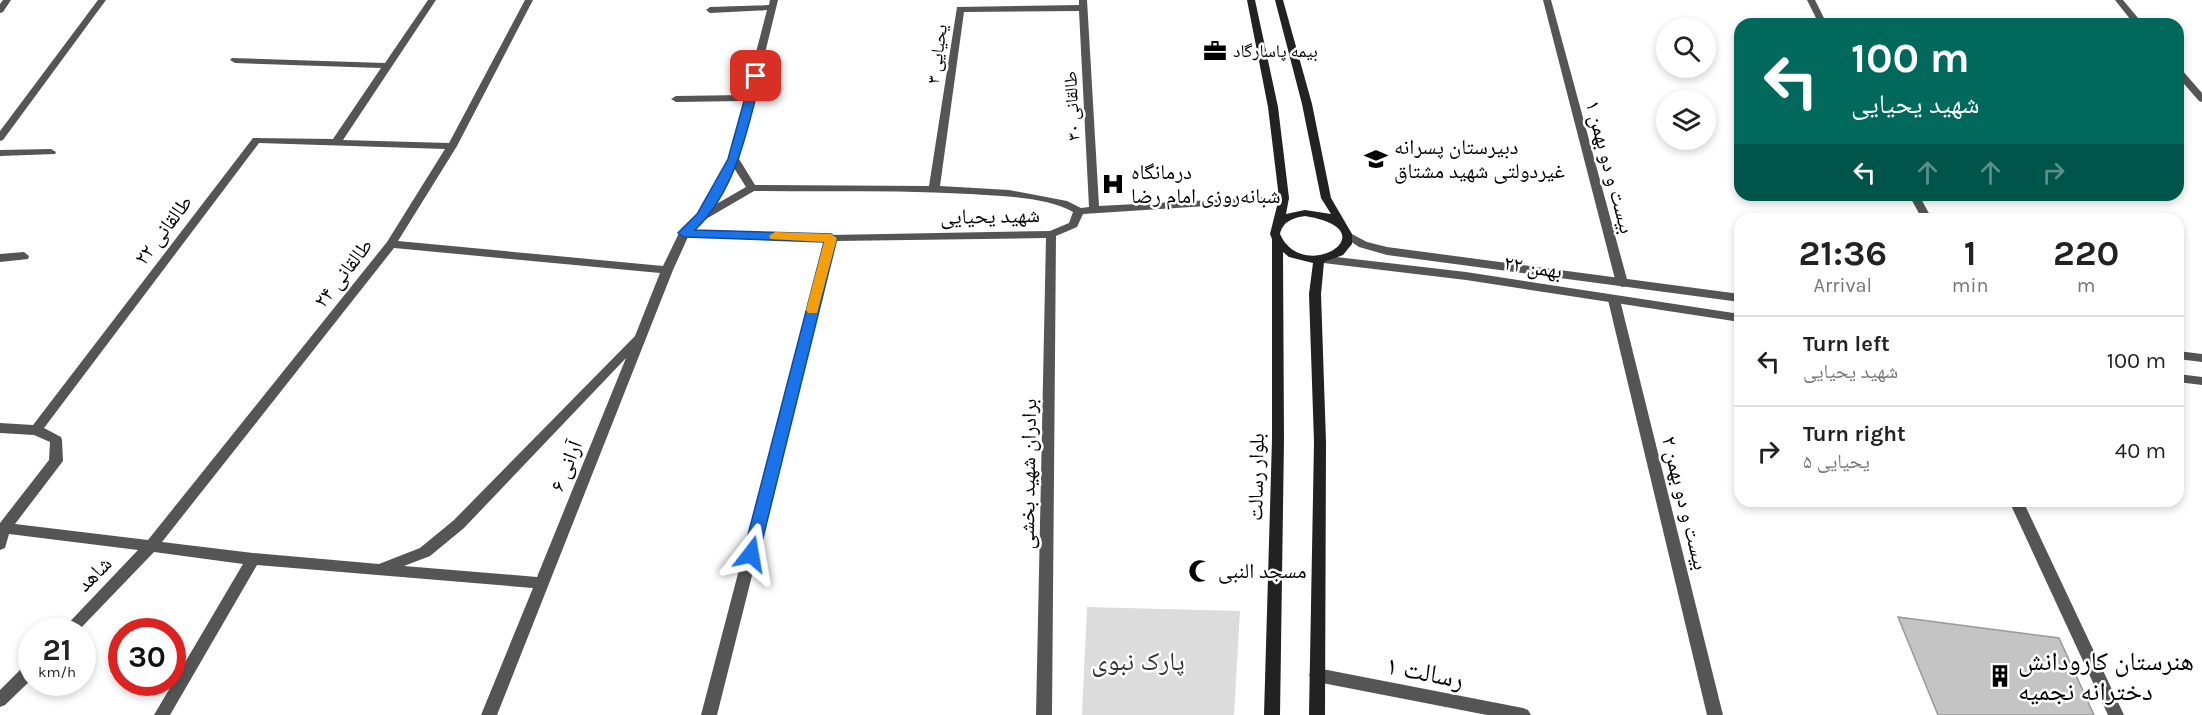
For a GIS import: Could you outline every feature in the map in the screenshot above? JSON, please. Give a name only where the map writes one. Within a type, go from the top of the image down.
[{"type":"main road","points":[[1251,0],[1273,107],[1284,198],[1276,228],[1277,239],[1288,251],[1319,259],[1339,254],[1345,248],[1347,231],[1326,198],[1307,104],[1279,0]]},
{"type":"main road","points":[[1279,223],[1295,214],[1317,213],[1338,221],[1347,231]]},
{"type":"main road","name":"بلوار رسالت","points":[[1272,715],[1278,439],[1277,239]]},
{"type":"main road","points":[[1317,715],[1320,442],[1316,294],[1319,259]]},
{"type":"street","points":[[0,9],[7,0]]},
{"type":"street","points":[[0,138],[102,0]]},
{"type":"street","points":[[337,141],[432,0]]},
{"type":"street","name":"طالقانی ۲۴","points":[[151,546],[391,244],[452,146],[529,0]]},
{"type":"street","name":"بیست و دو بهمن ۱","points":[[1547,0],[1622,283]]},
{"type":"street","points":[[1811,0],[1820,18]]},
{"type":"street","points":[[2119,0],[2134,18]]},
{"type":"street","points":[[702,217],[734,159],[773,3],[710,10]]},
{"type":"street","name":"یحیایی ۳","points":[[934,189],[960,9],[1083,4]]},
{"type":"street","name":"طالقانی ۳۰","points":[[1083,4],[1094,210]]},
{"type":"street","points":[[235,60],[388,66]]},
{"type":"street","points":[[2184,78],[2202,99]]},
{"type":"street","points":[[676,99],[750,99]]},
{"type":"street","name":"طالقانی ۲۲","points":[[36,430],[256,140],[337,141]]},
{"type":"street","points":[[337,141],[452,146]]},
{"type":"street","points":[[0,153],[51,152]]},
{"type":"street","points":[[734,159],[752,188]]},
{"type":"street","points":[[684,233],[702,217],[752,188],[934,189],[1009,193],[1067,204],[1079,211],[1284,198]]},
{"type":"street","name":"شهید یحیایی","points":[[684,233],[831,238],[1052,234],[1073,225],[1079,211]]},
{"type":"street","name":"۲۲ بهمن","points":[[1347,231],[1363,245],[1387,251],[1734,297]]},
{"type":"street","name":"آرانی ۶","points":[[489,715],[640,335],[684,233]]},
{"type":"street","name":"برادران شهید بخشی","points":[[1044,715],[1052,234]]},
{"type":"street","points":[[709,715],[831,238]]},
{"type":"street","points":[[391,244],[667,270]]},
{"type":"street","points":[[0,258],[24,256]]},
{"type":"street","name":"۲۲ بهمن","points":[[1319,259],[1466,276],[1734,317]]},
{"type":"street","name":"بیست و دو بهمن ۲","points":[[1614,300],[1715,715]]},
{"type":"street","points":[[381,569],[425,552],[459,524],[640,335]]},
{"type":"street","points":[[2184,356],[2202,358]]},
{"type":"street","points":[[2184,379],[2202,381]]},
{"type":"street","points":[[0,428],[36,430],[56,440],[56,461],[4,528],[0,544]]},
{"type":"street","points":[[2019,507],[2115,715]]},
{"type":"street","points":[[4,528],[253,559],[540,583]]},
{"type":"street","name":"شاهد","points":[[81,618],[151,546]]},
{"type":"street","points":[[162,715],[253,559]]},
{"type":"street","name":"رسالت ۱","points":[[1317,675],[1523,715]]},
{"type":"street","points":[[0,700],[18,682]]},
{"type":"green space","name":"پارک نبوی","points":[[1087,607],[1240,611],[1234,715],[1082,715]]},
{"type":"building","name":"هنرستان کارودانش دخترانه نجمیه","points":[[1898,617],[2059,638],[2094,715],[1938,715]]},
{"type":"slow traffic","points":[[775,236],[831,238],[813,310]]},
{"type":"place","name":"بیمه پاسارگاد","points":[[1215,51]]},
{"type":"place","name":"دبیرستان پسرانه غیردولتی شهید مشتاق","points":[[1376,159]]},
{"type":"place","name":"درمانگاه شبانه‌روزی امام رضا","points":[[1113,184]]},
{"type":"place","name":"مسجد النبی","points":[[1200,571]]},
{"type":"place","name":"هنرستان کارودانش دخترانه نجمیه","points":[[2000,676]]},
{"type":"route","points":[[751,554],[831,238],[684,233],[702,217],[734,159],[756,76]]}]
